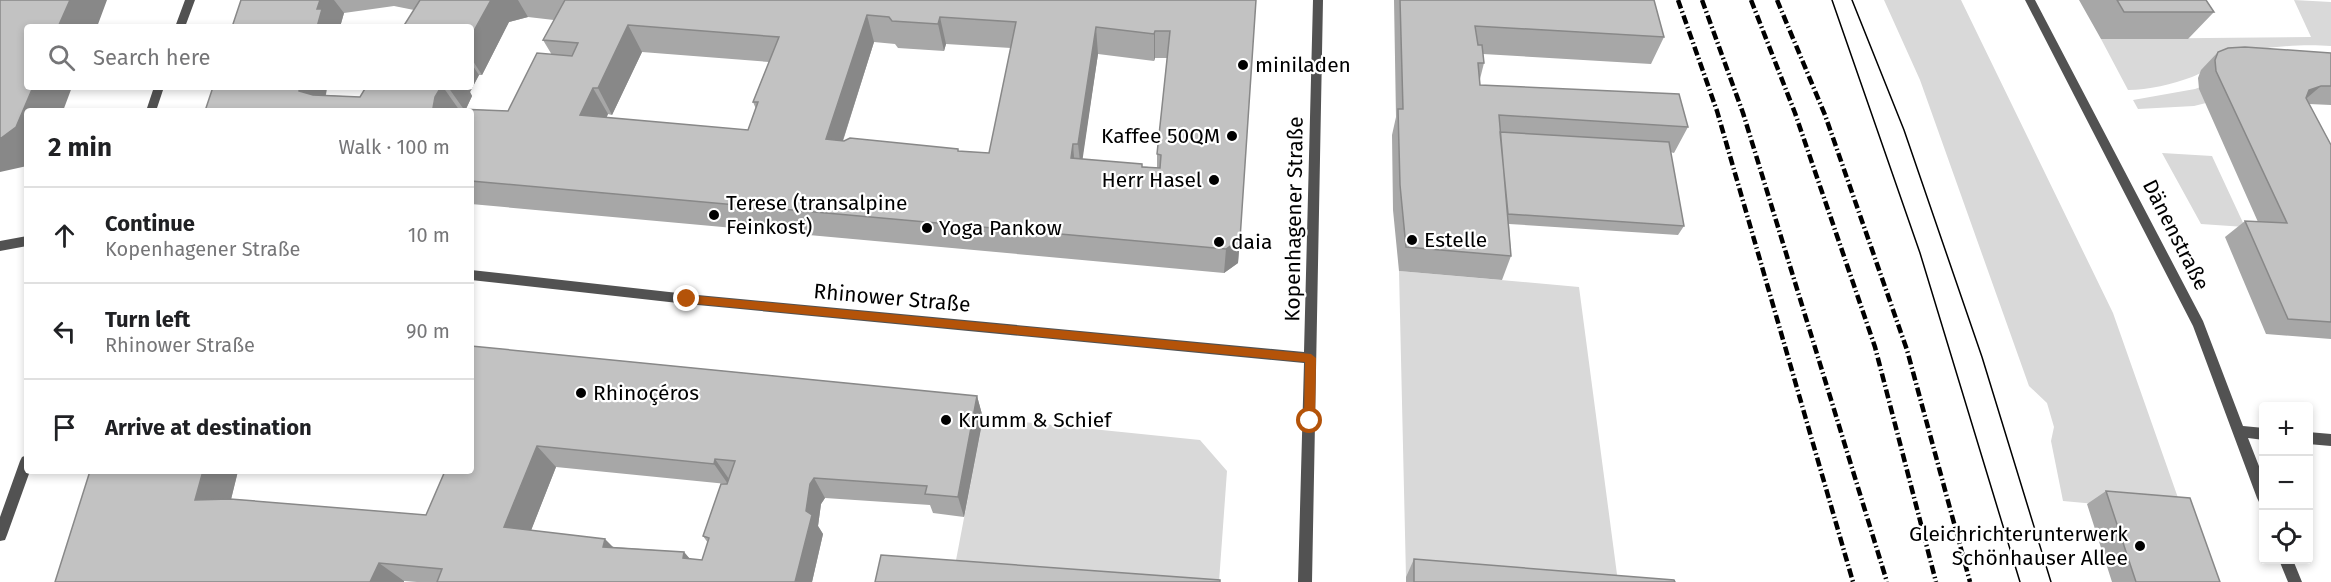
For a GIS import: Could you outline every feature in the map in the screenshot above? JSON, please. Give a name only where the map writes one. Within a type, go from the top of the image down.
[{"type":"street","points":[[181,24],[190,0]]},
{"type":"street","name":"Kopenhagener Straße","points":[[1305,582],[1318,0]]},
{"type":"street","name":"Dänenstraße","points":[[2030,0],[2199,325],[2259,485]]},
{"type":"street","points":[[152,108],[158,90]]},
{"type":"street","points":[[0,246],[24,242]]},
{"type":"street","name":"Rhinower Straße","points":[[474,275],[699,300],[1311,358]]},
{"type":"street","points":[[2239,431],[2259,433]]},
{"type":"street","points":[[2313,438],[2331,440]]},
{"type":"street","points":[[0,535],[24,469]]},
{"type":"street","points":[[2288,564],[2295,582]]},
{"type":"shaded area","points":[[1884,0],[1961,0],[2113,313],[2183,512],[2063,501],[2051,441],[2054,427],[2047,403],[2029,386],[1920,80]]},
{"type":"shaded area","points":[[2294,0],[2331,2],[2331,46],[2306,45],[2249,51],[2216,63],[2185,80],[2152,88],[2128,90],[2101,39],[2311,37]]},
{"type":"shaded area","points":[[2220,80],[2222,99],[2194,106],[2138,109],[2133,100],[2195,89]]},
{"type":"shaded area","points":[[2162,153],[2212,156],[2245,227],[2201,224]]},
{"type":"shaded area","points":[[1399,271],[1579,287],[1618,582],[1474,582],[1406,577]]},
{"type":"shaded area","points":[[983,418],[1200,440],[1227,471],[1219,582],[1022,582],[953,576]]},
{"type":"building","points":[[0,0],[70,0],[59,24],[24,24],[24,90],[32,90],[16,127],[0,139]]},
{"type":"building","points":[[241,0],[320,0],[317,9],[322,9],[318,24],[233,24]]},
{"type":"building","points":[[420,0],[491,0],[474,31],[474,24],[405,24]]},
{"type":"building","points":[[565,0],[1256,0],[1240,239],[1226,249],[474,181],[474,110],[508,111],[537,53],[572,56],[578,43],[543,40]],"holes":[[[867,15],[889,17],[892,21],[938,24],[940,17],[1016,22],[989,153],[850,138],[844,141],[826,139]],[[628,25],[779,37],[753,102],[758,102],[748,130],[580,115],[593,88],[598,88]],[[1096,27],[1154,34],[1155,31],[1170,31],[1157,154],[1161,155],[1160,168],[1142,167],[1142,164],[1071,158],[1073,144],[1078,144]]]},
{"type":"building","points":[[1400,0],[1654,0],[1664,37],[1475,26],[1478,45],[1482,45],[1484,63],[1478,63],[1480,85],[1679,94],[1688,127],[1499,115],[1511,256],[1406,247],[1400,185],[1398,109],[1403,109]]},
{"type":"building","points":[[2117,0],[2206,0],[2214,12],[2124,12]]},
{"type":"building","points":[[2245,47],[2331,53],[2331,86],[2309,90],[2306,98],[2331,145],[2331,322],[2288,319],[2245,221],[2287,223],[2216,71],[2215,60],[2218,52],[2228,48]]},
{"type":"building","points":[[212,90],[299,90],[313,95],[360,97],[364,90],[439,90],[433,108],[206,108]]},
{"type":"building","points":[[1500,132],[1669,142],[1684,226],[1508,214]]},
{"type":"building","points":[[474,346],[977,396],[958,497],[925,494],[927,486],[814,478],[810,484],[806,511],[812,515],[795,582],[437,582],[442,569],[379,563],[370,582],[55,582],[89,474],[202,474],[195,500],[230,499],[426,515],[444,474],[474,474]],"holes":[[[537,446],[714,464],[715,459],[735,461],[727,484],[721,484],[703,536],[709,538],[702,560],[683,558],[684,552],[603,547],[605,539],[504,527]]]},
{"type":"building","points":[[2106,491],[2190,498],[2220,582],[2136,582]]},
{"type":"building","points":[[881,555],[1220,580],[1220,582],[875,582]]},
{"type":"building","points":[[1414,559],[1674,580],[1675,582],[1414,582]]},
{"type":"tram line","points":[[1832,0],[1920,253],[2020,582]]},
{"type":"tram line","points":[[1852,0],[1904,130],[1982,357],[2051,582]]},
{"type":"railway","points":[[1678,0],[1717,111],[1853,582]]},
{"type":"railway","points":[[1702,0],[1743,113],[1887,582]]},
{"type":"railway","points":[[1751,0],[1795,113],[1875,347],[1936,582]]},
{"type":"railway","points":[[1777,0],[1825,115],[1907,350],[1970,582]]},
{"type":"place","name":"miniladen","points":[[1243,65]]},
{"type":"place","name":"Kaffee 50QM","points":[[1232,136]]},
{"type":"place","name":"Herr Hasel","points":[[1214,180]]},
{"type":"place","name":"Terese (transalpine Feinkost)","points":[[714,215]]},
{"type":"place","name":"Yoga Pankow","points":[[927,228]]},
{"type":"place","name":"Estelle","points":[[1412,240]]},
{"type":"place","name":"daia","points":[[1219,242]]},
{"type":"place","name":"Rhinoçéros","points":[[581,393]]},
{"type":"place","name":"Krumm & Schief","points":[[946,420]]},
{"type":"place","name":"Gleichrichterunterwerk Schönhauser Allee","points":[[2140,546]]},
{"type":"route","points":[[687,299],[1311,358],[1310,421]]}]
